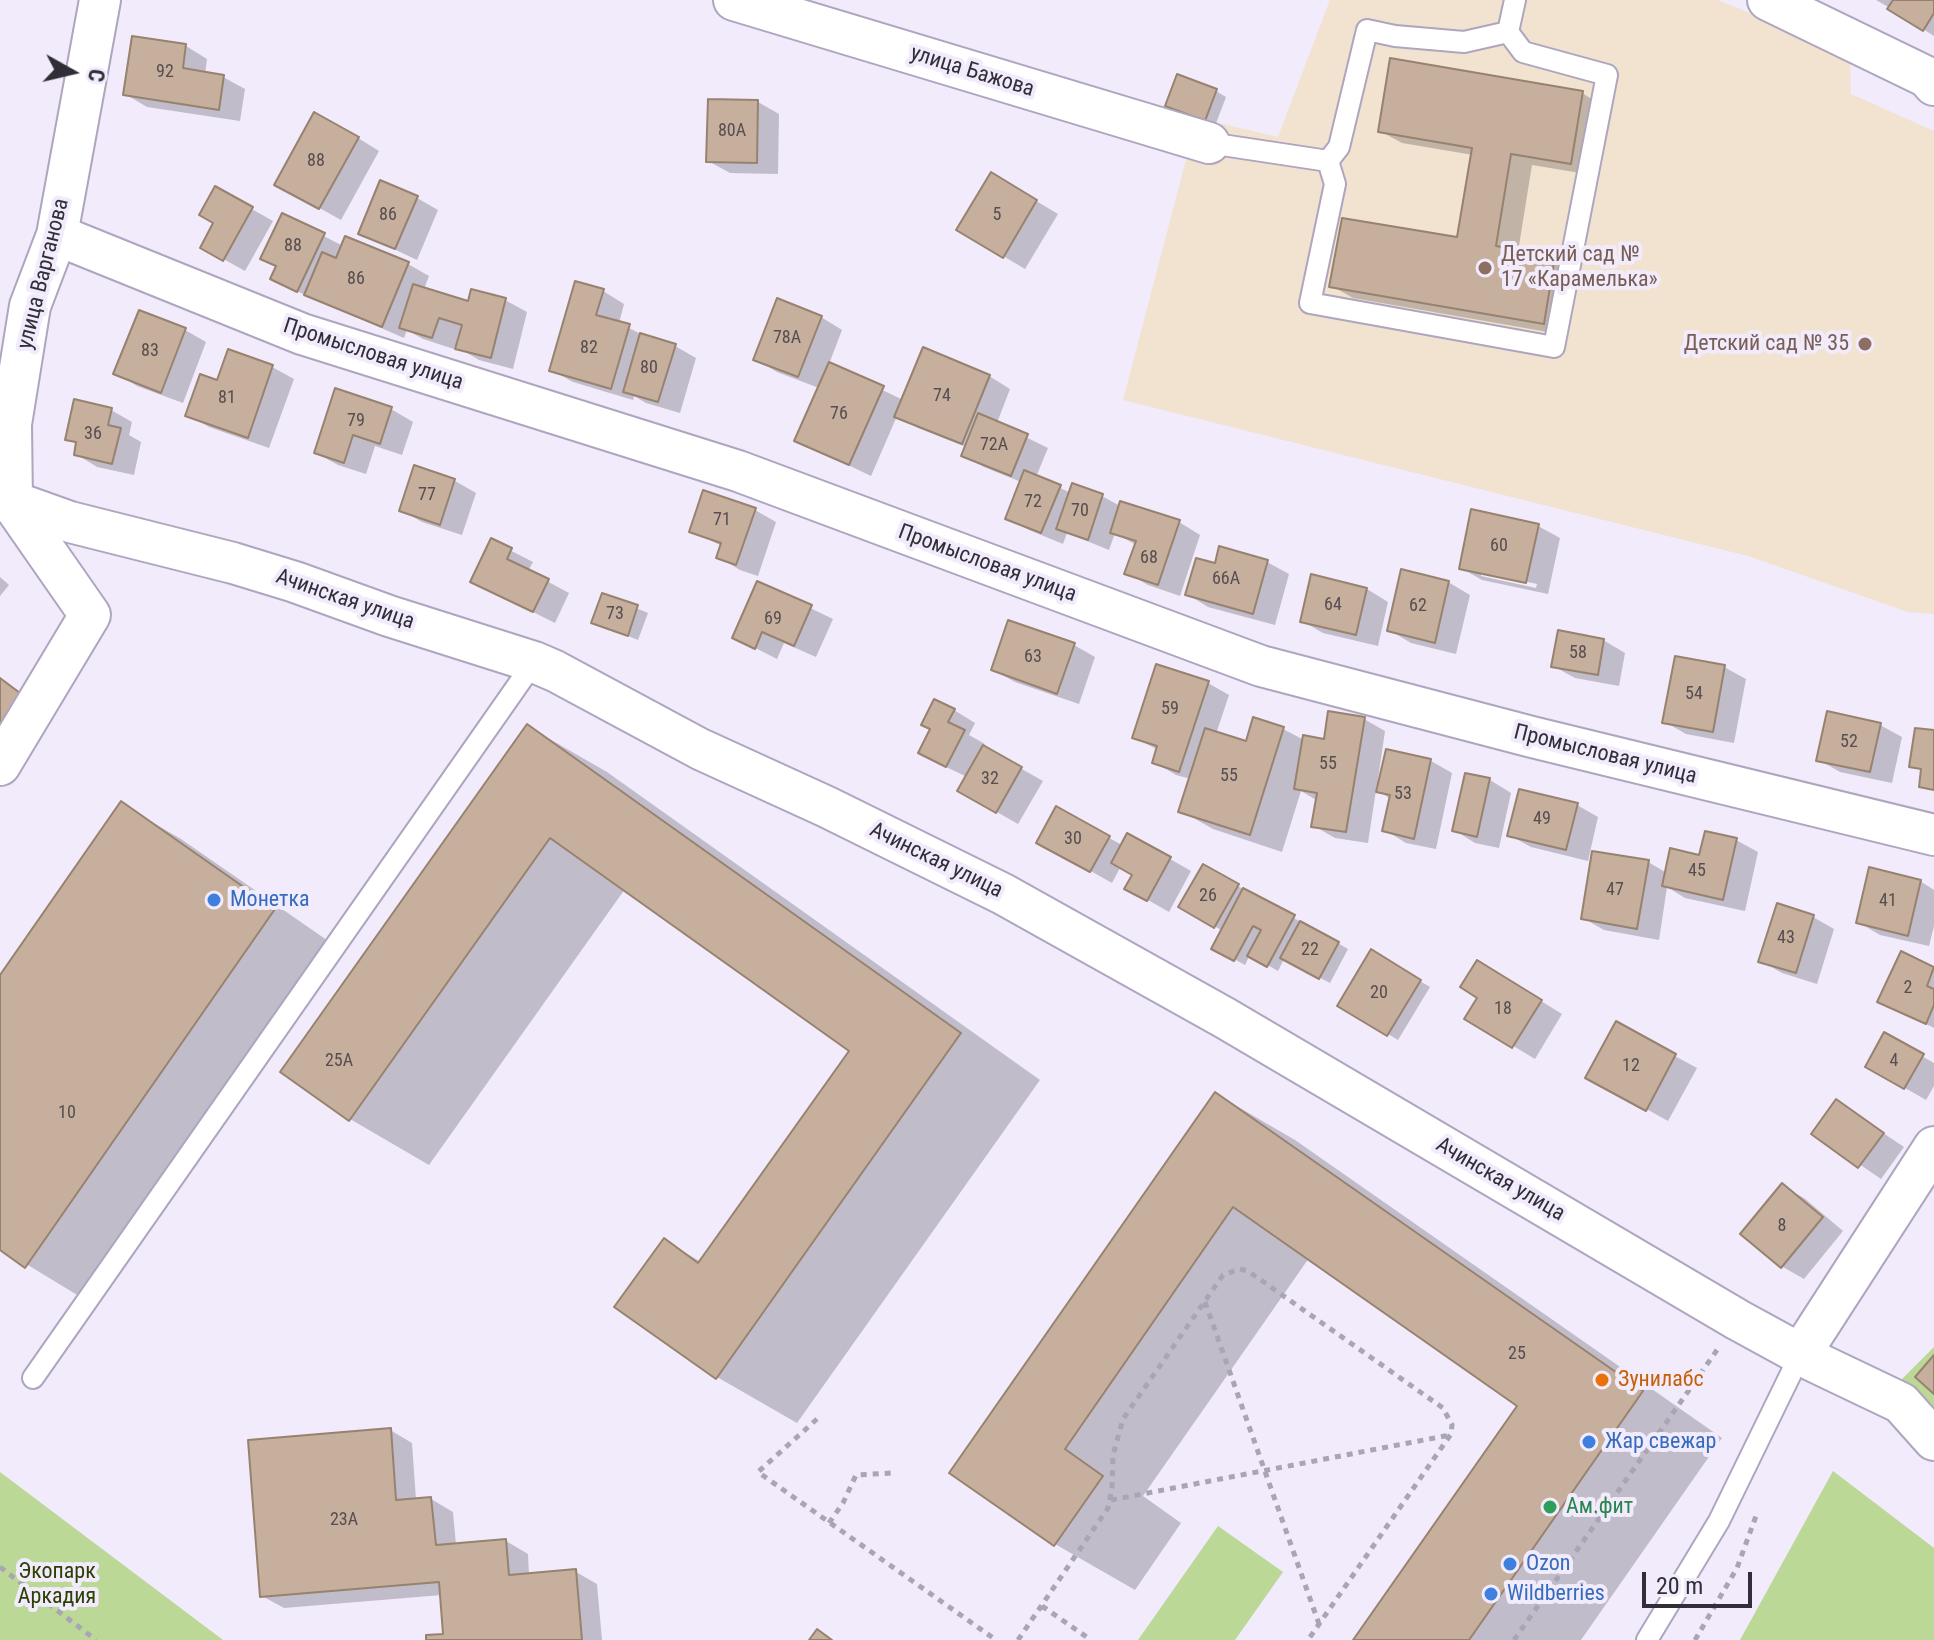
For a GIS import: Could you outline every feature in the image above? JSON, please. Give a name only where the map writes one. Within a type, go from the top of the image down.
[{"type":"street","name":"улица Варганова","points":[[6,500],[11,424],[30,306],[57,235],[100,0]]},
{"type":"street","name":"улица Бажова","points":[[734,0],[1209,143]]},
{"type":"street","points":[[1768,0],[1927,77],[1934,85]]},
{"type":"street","name":"Промысловая улица","points":[[57,235],[302,334],[738,471],[1261,666],[1532,737],[1934,835]]},
{"type":"street","points":[[0,765],[90,615],[6,500]]},
{"type":"street","name":"Ачинская улица","points":[[6,500],[70,522],[295,582],[389,616],[534,662],[700,749],[827,807],[1003,894],[1225,1018],[1738,1320],[1901,1403],[1934,1440]]},
{"type":"street","points":[[1801,1353],[1934,1147]]},
{"type":"lane","points":[[1328,161],[1335,184],[1310,303],[1554,347],[1607,75],[1523,52],[1508,32],[1515,0]]},
{"type":"lane","points":[[1328,161],[1339,147],[1367,30],[1395,36],[1464,42],[1508,32]]},
{"type":"lane","points":[[1209,143],[1328,161]]},
{"type":"lane","points":[[33,1378],[534,662]]},
{"type":"lane","points":[[1647,1640],[1719,1521],[1801,1353]]},
{"type":"path","points":[[1018,1640],[1103,1518],[1110,1500],[1113,1455],[1123,1419],[1223,1275],[1232,1270],[1248,1271],[1449,1415],[1451,1434],[1308,1640]]},
{"type":"path","points":[[1205,1301],[1319,1624]]},
{"type":"path","points":[[1514,1640],[1738,1320]]},
{"type":"path","points":[[817,1419],[758,1472],[996,1640]]},
{"type":"path","points":[[1110,1500],[1451,1434]]},
{"type":"path","points":[[828,1523],[843,1503],[856,1475],[892,1473]]},
{"type":"path","points":[[0,1567],[96,1640]]},
{"type":"path","points":[[1042,1606],[1091,1640]]},
{"type":"shaded area","name":"Детский сад № 17 «Карамелька»","points":[[1330,0],[1718,0],[1850,54],[1851,94],[1934,131],[1934,614],[1908,612],[1748,556],[1123,400],[1197,118],[1278,137]]},
{"type":"green space","points":[[1934,1347],[1934,1420],[1902,1379]]},
{"type":"green space","points":[[1833,1471],[1934,1548],[1934,1640],[1740,1640]]},
{"type":"green space","name":"Экопарк Аркадия","points":[[0,1472],[223,1640],[0,1640]]},
{"type":"green space","points":[[1218,1526],[1283,1572],[1235,1640],[1138,1640]]},
{"type":"building","points":[[1893,0],[1934,0],[1934,13],[1923,31],[1887,9]]},
{"type":"building","points":[[132,36],[186,44],[183,68],[224,75],[219,110],[123,95]]},
{"type":"building","points":[[1390,58],[1583,91],[1571,164],[1511,154],[1496,246],[1555,256],[1544,324],[1329,287],[1342,218],[1457,237],[1472,148],[1378,132]]},
{"type":"building","points":[[1177,74],[1217,89],[1205,121],[1165,106]]},
{"type":"building","points":[[708,99],[758,100],[757,163],[706,162]]},
{"type":"building","points":[[314,112],[359,137],[319,209],[274,185]]},
{"type":"building","points":[[991,172],[1037,200],[1003,258],[956,230]]},
{"type":"building","points":[[380,180],[418,196],[395,249],[358,234]]},
{"type":"building","points":[[215,186],[253,207],[223,261],[200,248],[213,223],[199,215]]},
{"type":"building","points":[[282,213],[325,233],[297,292],[270,279],[276,266],[260,259]]},
{"type":"building","points":[[345,236],[409,262],[382,327],[304,295],[322,252],[336,258]]},
{"type":"building","points":[[575,281],[604,289],[596,315],[630,324],[611,389],[549,371]]},
{"type":"building","points":[[413,284],[468,301],[471,289],[506,298],[491,358],[455,349],[462,325],[439,318],[432,338],[399,328]]},
{"type":"building","points":[[777,298],[822,316],[798,377],[753,360]]},
{"type":"building","points":[[139,310],[186,328],[161,393],[113,374]]},
{"type":"building","points":[[640,333],[676,344],[658,402],[623,392]]},
{"type":"building","points":[[923,347],[990,375],[962,444],[894,417]]},
{"type":"building","points":[[228,349],[273,365],[248,438],[185,416],[200,374],[217,380]]},
{"type":"building","points":[[829,362],[884,386],[849,465],[794,441]]},
{"type":"building","points":[[335,388],[392,407],[380,444],[353,435],[344,463],[314,453]]},
{"type":"building","points":[[74,399],[112,408],[108,425],[121,428],[112,464],[74,455],[76,442],[65,440]]},
{"type":"building","points":[[978,413],[1028,434],[1011,476],[961,456]]},
{"type":"building","points":[[414,465],[455,479],[440,525],[399,511]]},
{"type":"building","points":[[1024,470],[1061,485],[1041,533],[1005,519]]},
{"type":"building","points":[[1072,483],[1103,494],[1088,540],[1056,529]]},
{"type":"building","points":[[703,490],[756,508],[736,565],[716,558],[721,543],[689,532]]},
{"type":"building","points":[[1120,501],[1180,520],[1158,585],[1124,574],[1136,541],[1110,533]]},
{"type":"building","points":[[1471,509],[1539,524],[1526,583],[1459,569]]},
{"type":"building","points":[[491,538],[512,548],[507,559],[549,579],[533,612],[470,582]]},
{"type":"building","points":[[1219,546],[1268,560],[1253,614],[1185,595],[1196,558],[1215,563]]},
{"type":"building","points":[[1401,569],[1449,581],[1435,643],[1387,631]]},
{"type":"building","points":[[1311,574],[1367,588],[1356,635],[1300,622]]},
{"type":"building","points":[[757,581],[812,605],[794,646],[762,632],[755,649],[732,638]]},
{"type":"building","points":[[602,593],[638,605],[628,636],[591,623]]},
{"type":"building","points":[[1008,620],[1075,643],[1057,694],[991,670]]},
{"type":"building","points":[[1558,630],[1604,639],[1598,675],[1551,667]]},
{"type":"building","points":[[1675,656],[1725,665],[1713,732],[1662,723]]},
{"type":"building","points":[[1156,664],[1209,681],[1179,772],[1152,763],[1157,746],[1132,738]]},
{"type":"building","points":[[0,678],[24,696],[0,729]]},
{"type":"building","points":[[934,699],[955,709],[948,722],[965,730],[946,767],[918,753],[930,729],[921,725]]},
{"type":"building","points":[[1328,711],[1365,717],[1346,832],[1311,827],[1317,793],[1294,789],[1303,735],[1324,739]]},
{"type":"building","points":[[1827,711],[1881,723],[1870,772],[1816,761]]},
{"type":"building","points":[[1253,717],[1284,727],[1250,835],[1178,812],[1205,728],[1246,741]]},
{"type":"building","points":[[527,724],[961,1033],[716,1379],[614,1307],[664,1238],[698,1263],[849,1051],[550,838],[349,1121],[280,1072]]},
{"type":"building","points":[[1915,728],[1934,730],[1934,790],[1919,787],[1921,769],[1909,767]]},
{"type":"building","points":[[983,745],[1022,767],[996,813],[957,791]]},
{"type":"building","points":[[1386,749],[1431,759],[1414,839],[1382,831],[1390,795],[1376,792]]},
{"type":"building","points":[[1465,773],[1490,778],[1477,837],[1452,831]]},
{"type":"building","points":[[1519,789],[1578,803],[1566,850],[1507,836]]},
{"type":"building","points":[[121,801],[275,909],[25,1268],[0,1250],[0,975]]},
{"type":"building","points":[[1056,806],[1110,836],[1090,872],[1036,843]]},
{"type":"building","points":[[1705,831],[1737,838],[1723,900],[1662,886],[1670,848],[1699,855]]},
{"type":"building","points":[[1127,833],[1171,857],[1147,901],[1124,889],[1132,875],[1111,863]]},
{"type":"building","points":[[1592,851],[1649,860],[1637,929],[1581,919]]},
{"type":"building","points":[[1203,864],[1239,884],[1214,928],[1178,907]]},
{"type":"building","points":[[1869,867],[1921,880],[1908,936],[1856,923]]},
{"type":"building","points":[[1243,888],[1295,915],[1267,967],[1247,956],[1261,930],[1253,926],[1234,961],[1211,949]]},
{"type":"building","points":[[1777,903],[1814,915],[1796,973],[1758,962]]},
{"type":"building","points":[[1300,921],[1339,942],[1319,979],[1280,958]]},
{"type":"building","points":[[1371,949],[1421,980],[1387,1036],[1337,1006]]},
{"type":"building","points":[[1901,951],[1934,967],[1927,986],[1934,989],[1934,1005],[1926,1024],[1877,1002]]},
{"type":"building","points":[[1477,960],[1542,1000],[1512,1048],[1464,1019],[1477,998],[1460,987]]},
{"type":"building","points":[[1616,1021],[1676,1054],[1646,1111],[1585,1078]]},
{"type":"building","points":[[1884,1032],[1924,1054],[1904,1089],[1865,1067]]},
{"type":"building","points":[[1215,1092],[1643,1391],[1469,1640],[1353,1640],[1517,1406],[1233,1207],[1065,1449],[1103,1476],[1054,1546],[949,1473]]},
{"type":"building","points":[[1836,1099],[1884,1133],[1858,1168],[1811,1134]]},
{"type":"building","points":[[1782,1183],[1823,1217],[1781,1268],[1740,1234]]},
{"type":"building","points":[[1934,1355],[1934,1394],[1915,1377]]},
{"type":"building","points":[[391,1428],[396,1500],[431,1497],[436,1545],[506,1539],[509,1575],[576,1569],[582,1640],[426,1640],[426,1635],[443,1634],[439,1582],[260,1597],[248,1440]]},
{"type":"building","points":[[817,1629],[832,1640],[809,1640]]},
{"type":"place","name":"Детский сад № 17 «Карамелька»","points":[[1485,268]]},
{"type":"place","name":"Детский сад № 35","points":[[1865,344]]},
{"type":"place","name":"Монетка","points":[[214,900]]},
{"type":"place","name":"Зунилабс","points":[[1602,1380]]},
{"type":"place","name":"Жар свежар","points":[[1589,1442]]},
{"type":"place","name":"Ам.фит","points":[[1550,1507]]},
{"type":"place","name":"Ozon","points":[[1510,1564]]},
{"type":"place","name":"Wildberries","points":[[1491,1594]]}]
